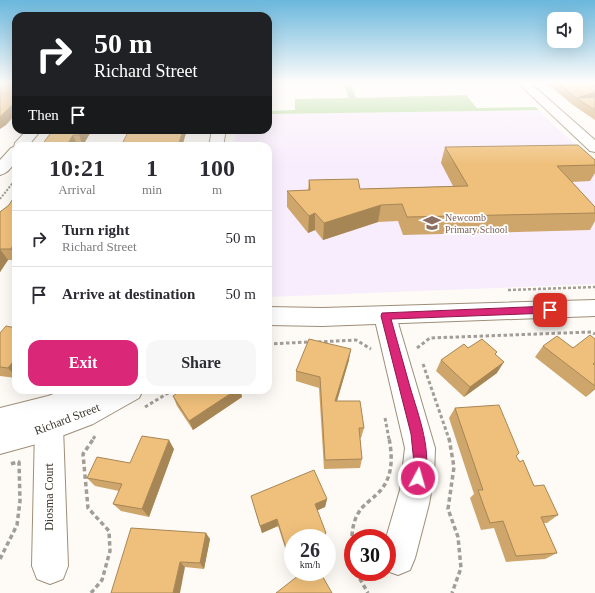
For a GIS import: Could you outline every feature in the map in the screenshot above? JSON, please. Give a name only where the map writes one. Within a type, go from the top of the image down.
[{"type":"street","points":[[553,110],[595,148]]},
{"type":"street","points":[[24,142],[30,134]]},
{"type":"street","points":[[0,170],[12,156]]},
{"type":"street","points":[[272,316],[385,316],[595,308]]},
{"type":"street","points":[[385,316],[420,448],[418,478],[398,558]]},
{"type":"street","points":[[272,324],[322,317]]},
{"type":"street","name":"Richard Street","points":[[3,452],[48,418],[89,394]]},
{"type":"street","name":"Richard Street","points":[[0,421],[48,418],[92,410],[136,399]]},
{"type":"street","name":"Diosma Court","points":[[48,418],[50,566]]},
{"type":"path","points":[[0,199],[12,184]]},
{"type":"path","points":[[419,355],[417,348],[430,338],[594,333]]},
{"type":"path","points":[[272,344],[356,340],[372,350]]},
{"type":"path","points":[[422,362],[449,439],[454,467],[448,509],[458,538],[461,568],[452,593]]},
{"type":"path","points":[[136,399],[157,394]]},
{"type":"path","points":[[354,529],[359,512],[379,492],[388,480],[391,464],[390,445],[385,416]]},
{"type":"path","points":[[91,593],[102,580],[110,551],[109,531],[88,508],[83,454],[95,436],[102,432]]},
{"type":"path","points":[[0,559],[17,525],[20,501],[19,462],[3,452]]},
{"type":"path","points":[[361,581],[368,593]]},
{"type":"shaded area","name":"Newcomb Primary School","points":[[538,110],[595,163],[595,284],[272,297],[272,142],[234,142],[236,134],[272,134],[272,114]]},
{"type":"green space","points":[[539,110],[272,114],[272,111]]},
{"type":"building","points":[[0,110],[7,110],[0,117]]},
{"type":"building","points":[[50,134],[80,134],[73,135],[69,142],[44,142]]},
{"type":"building","points":[[127,134],[182,134],[179,142],[123,142]]},
{"type":"building","points":[[578,145],[595,160],[595,165],[557,166],[595,207],[595,213],[407,217],[402,204],[381,205],[324,223],[315,213],[309,216],[287,191],[310,190],[309,180],[358,179],[360,189],[468,186],[445,147]]},
{"type":"building","points":[[12,200],[12,247],[11,249],[0,249],[0,212],[9,205]]},
{"type":"building","points":[[6,326],[12,327],[12,363],[8,368],[0,367],[0,333]]},
{"type":"building","points":[[590,335],[595,339],[595,362],[593,364],[595,365],[595,386],[543,346],[557,336],[573,348]]},
{"type":"building","points":[[309,339],[351,349],[335,401],[360,401],[364,428],[359,428],[362,459],[325,460],[320,377],[296,371]]},
{"type":"building","points":[[482,339],[497,352],[495,354],[504,362],[470,387],[441,360],[464,344],[468,348]]},
{"type":"building","points":[[176,394],[230,394],[189,421],[173,396]]},
{"type":"building","points":[[499,405],[519,453],[516,456],[520,462],[523,460],[534,486],[544,485],[558,515],[541,517],[557,553],[516,556],[503,521],[490,523],[478,490],[483,490],[455,408]]},
{"type":"building","points":[[142,436],[169,440],[142,509],[113,504],[122,484],[87,478],[97,457],[130,463]]},
{"type":"building","points":[[314,470],[327,499],[315,504],[324,529],[284,529],[284,541],[277,519],[260,526],[251,496]]},
{"type":"building","points":[[131,528],[206,533],[200,563],[180,562],[173,593],[111,593]]},
{"type":"building","points":[[291,581],[325,581],[332,593],[276,593]]},
{"type":"place","name":"Newcomb Primary School","points":[[432,223]]},
{"type":"route","points":[[418,478],[420,448],[385,316],[550,310]]}]
